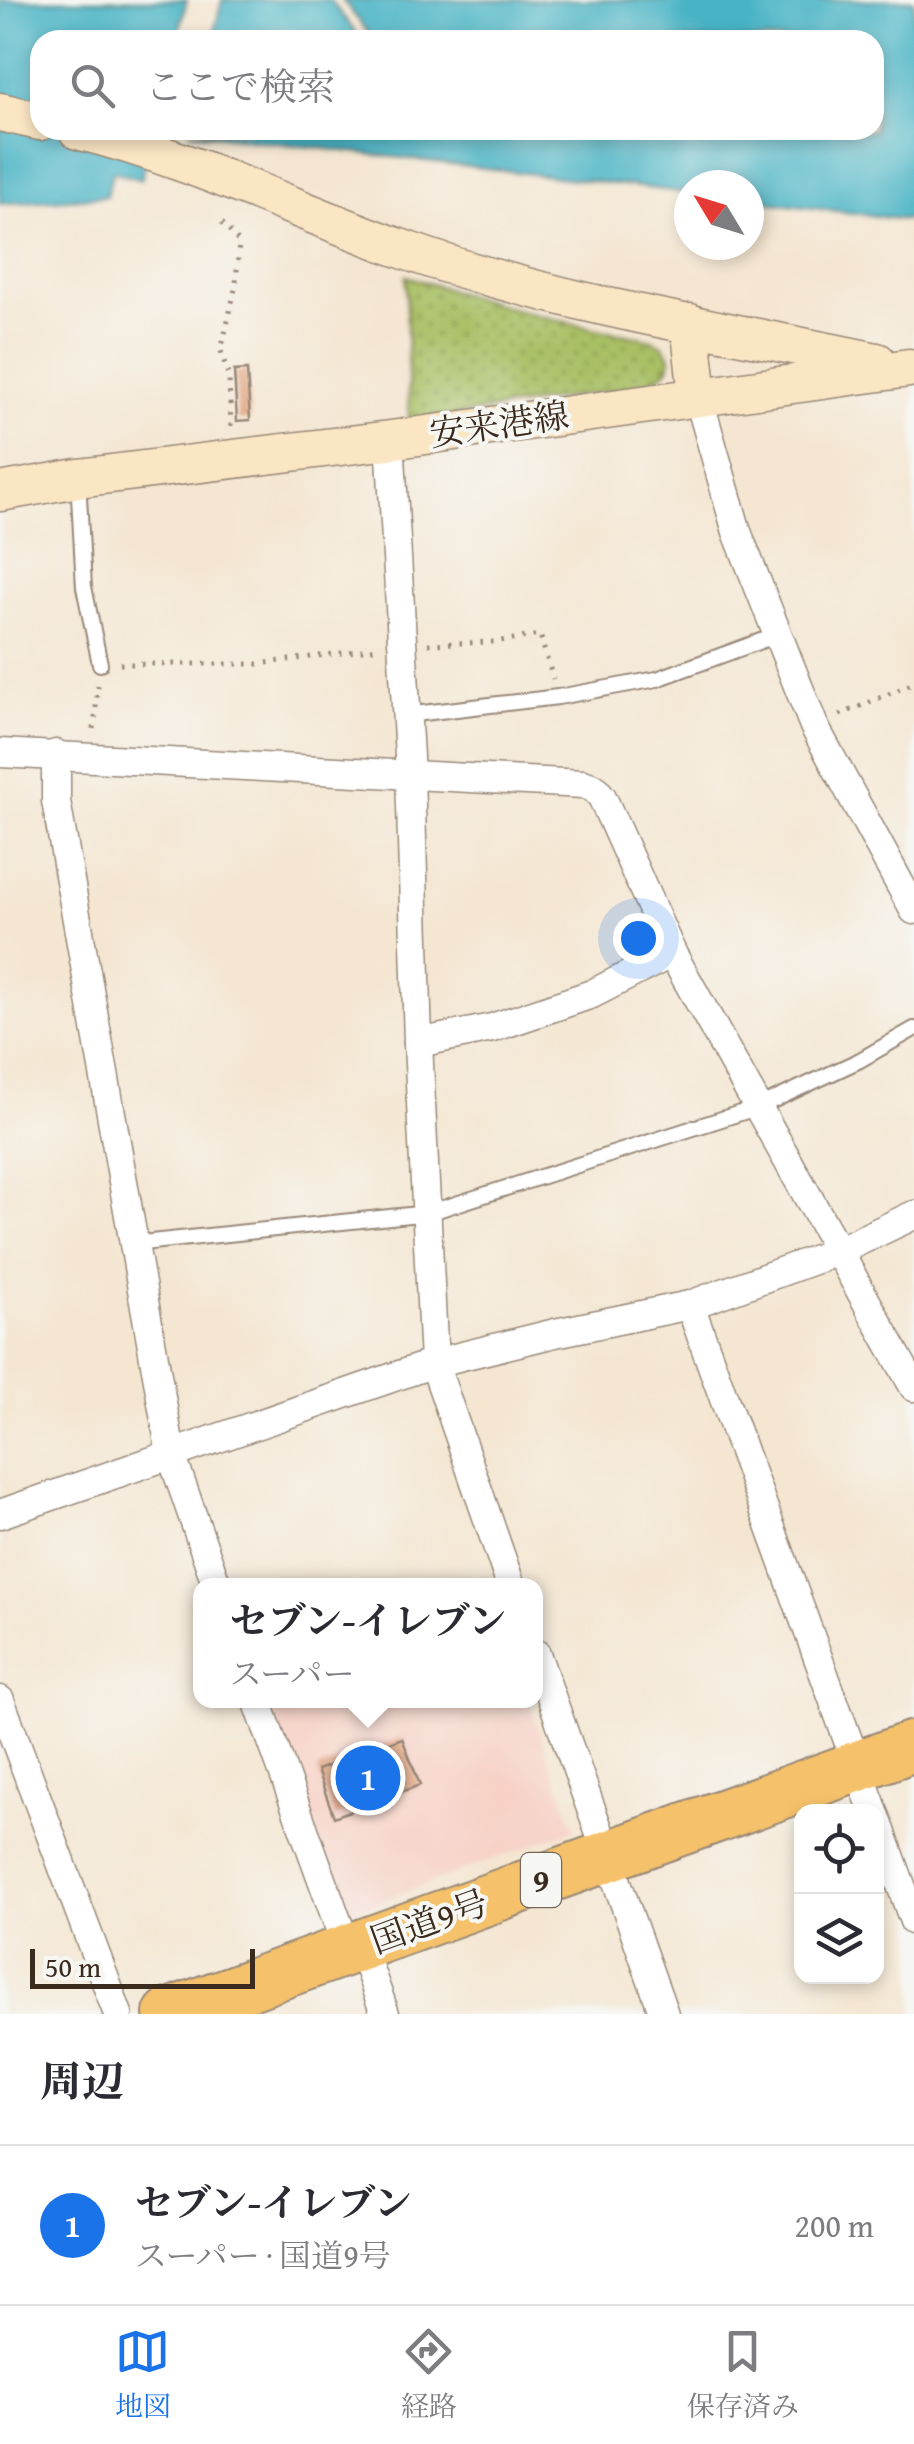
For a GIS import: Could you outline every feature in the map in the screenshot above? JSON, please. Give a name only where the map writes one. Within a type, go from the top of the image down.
[{"type":"highway","name":"国道9号","points":[[168,2014],[914,1746]]},
{"type":"main road","points":[[0,112],[30,119]]},
{"type":"main road","points":[[111,140],[161,155],[404,250],[511,282],[911,368]]},
{"type":"main road","points":[[690,323],[698,396]]},
{"type":"main road","name":"安来港線","points":[[0,492],[78,478],[390,440],[911,368]]},
{"type":"street","points":[[698,396],[737,532],[814,726],[914,910]]},
{"type":"street","points":[[390,440],[410,773],[434,1363],[508,1578]]},
{"type":"street","points":[[0,753],[410,773],[583,784],[594,788],[602,797],[672,953],[914,1387]]},
{"type":"street","points":[[56,754],[56,802],[171,1454],[213,1578]]},
{"type":"street","points":[[418,1043],[492,1028],[592,994],[672,953]]},
{"type":"street","points":[[0,1514],[434,1363],[690,1305],[838,1251],[914,1215]]},
{"type":"street","points":[[690,1305],[872,1804]]},
{"type":"street","points":[[543,1674],[664,2014]]},
{"type":"street","points":[[0,1700],[118,2014]]},
{"type":"street","points":[[260,1708],[354,1949],[385,2014]]},
{"type":"street","points":[[884,1837],[914,1921]]},
{"type":"lane","points":[[78,478],[84,587],[100,664]]},
{"type":"lane","points":[[406,716],[558,697],[657,679],[777,635]]},
{"type":"lane","points":[[132,1244],[428,1213],[759,1107],[860,1060],[914,1029]]},
{"type":"path","points":[[222,224],[239,242],[236,285],[221,351],[229,378],[232,459]]},
{"type":"path","points":[[91,757],[100,664],[259,664],[402,645],[494,642],[540,635],[558,697]]},
{"type":"path","points":[[814,726],[914,683]]},
{"type":"shaded area","points":[[271,1708],[531,1708],[575,1829],[346,1914]]},
{"type":"green space","points":[[406,276],[528,313],[652,340],[663,346],[670,363],[661,375],[627,388],[409,423]]},
{"type":"water","points":[[0,0],[187,0],[180,30],[30,30],[30,140],[151,140],[141,180],[113,171],[106,196],[0,204]]},
{"type":"water","points":[[222,0],[330,0],[354,30],[214,30]]},
{"type":"water","points":[[342,0],[914,0],[914,221],[764,202],[764,170],[674,170],[674,191],[255,140],[884,140],[884,30],[366,30]]},
{"type":"building","points":[[247,370],[250,420],[237,421],[234,371]]},
{"type":"building","points":[[402,1738],[420,1785],[334,1817],[317,1770]]},
{"type":"place","name":"セブン-イレブン","points":[[368,1778]]}]
